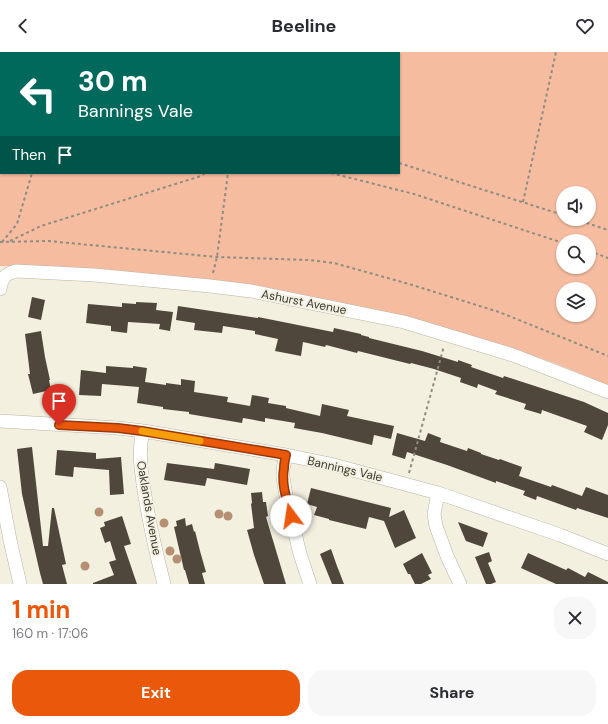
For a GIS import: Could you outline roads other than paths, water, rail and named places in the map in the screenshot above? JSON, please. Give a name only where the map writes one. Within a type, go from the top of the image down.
[{"type":"street","name":"Ashurst Avenue","points":[[0,289],[4,277],[10,272],[16,271],[94,275],[251,291],[404,322],[513,355],[608,392]]},
{"type":"street","name":"Bannings Vale","points":[[0,421],[118,428],[142,431],[286,455],[330,464],[438,493],[560,535],[608,554]]},
{"type":"street","name":"Oaklands Avenue","points":[[142,431],[140,454],[142,472],[149,517],[164,584]]},
{"type":"street","points":[[286,455],[283,469],[286,496],[300,554],[310,584]]},
{"type":"street","points":[[0,488],[20,584]]},
{"type":"street","points":[[438,493],[434,514],[436,526],[447,556],[460,584]]}]
